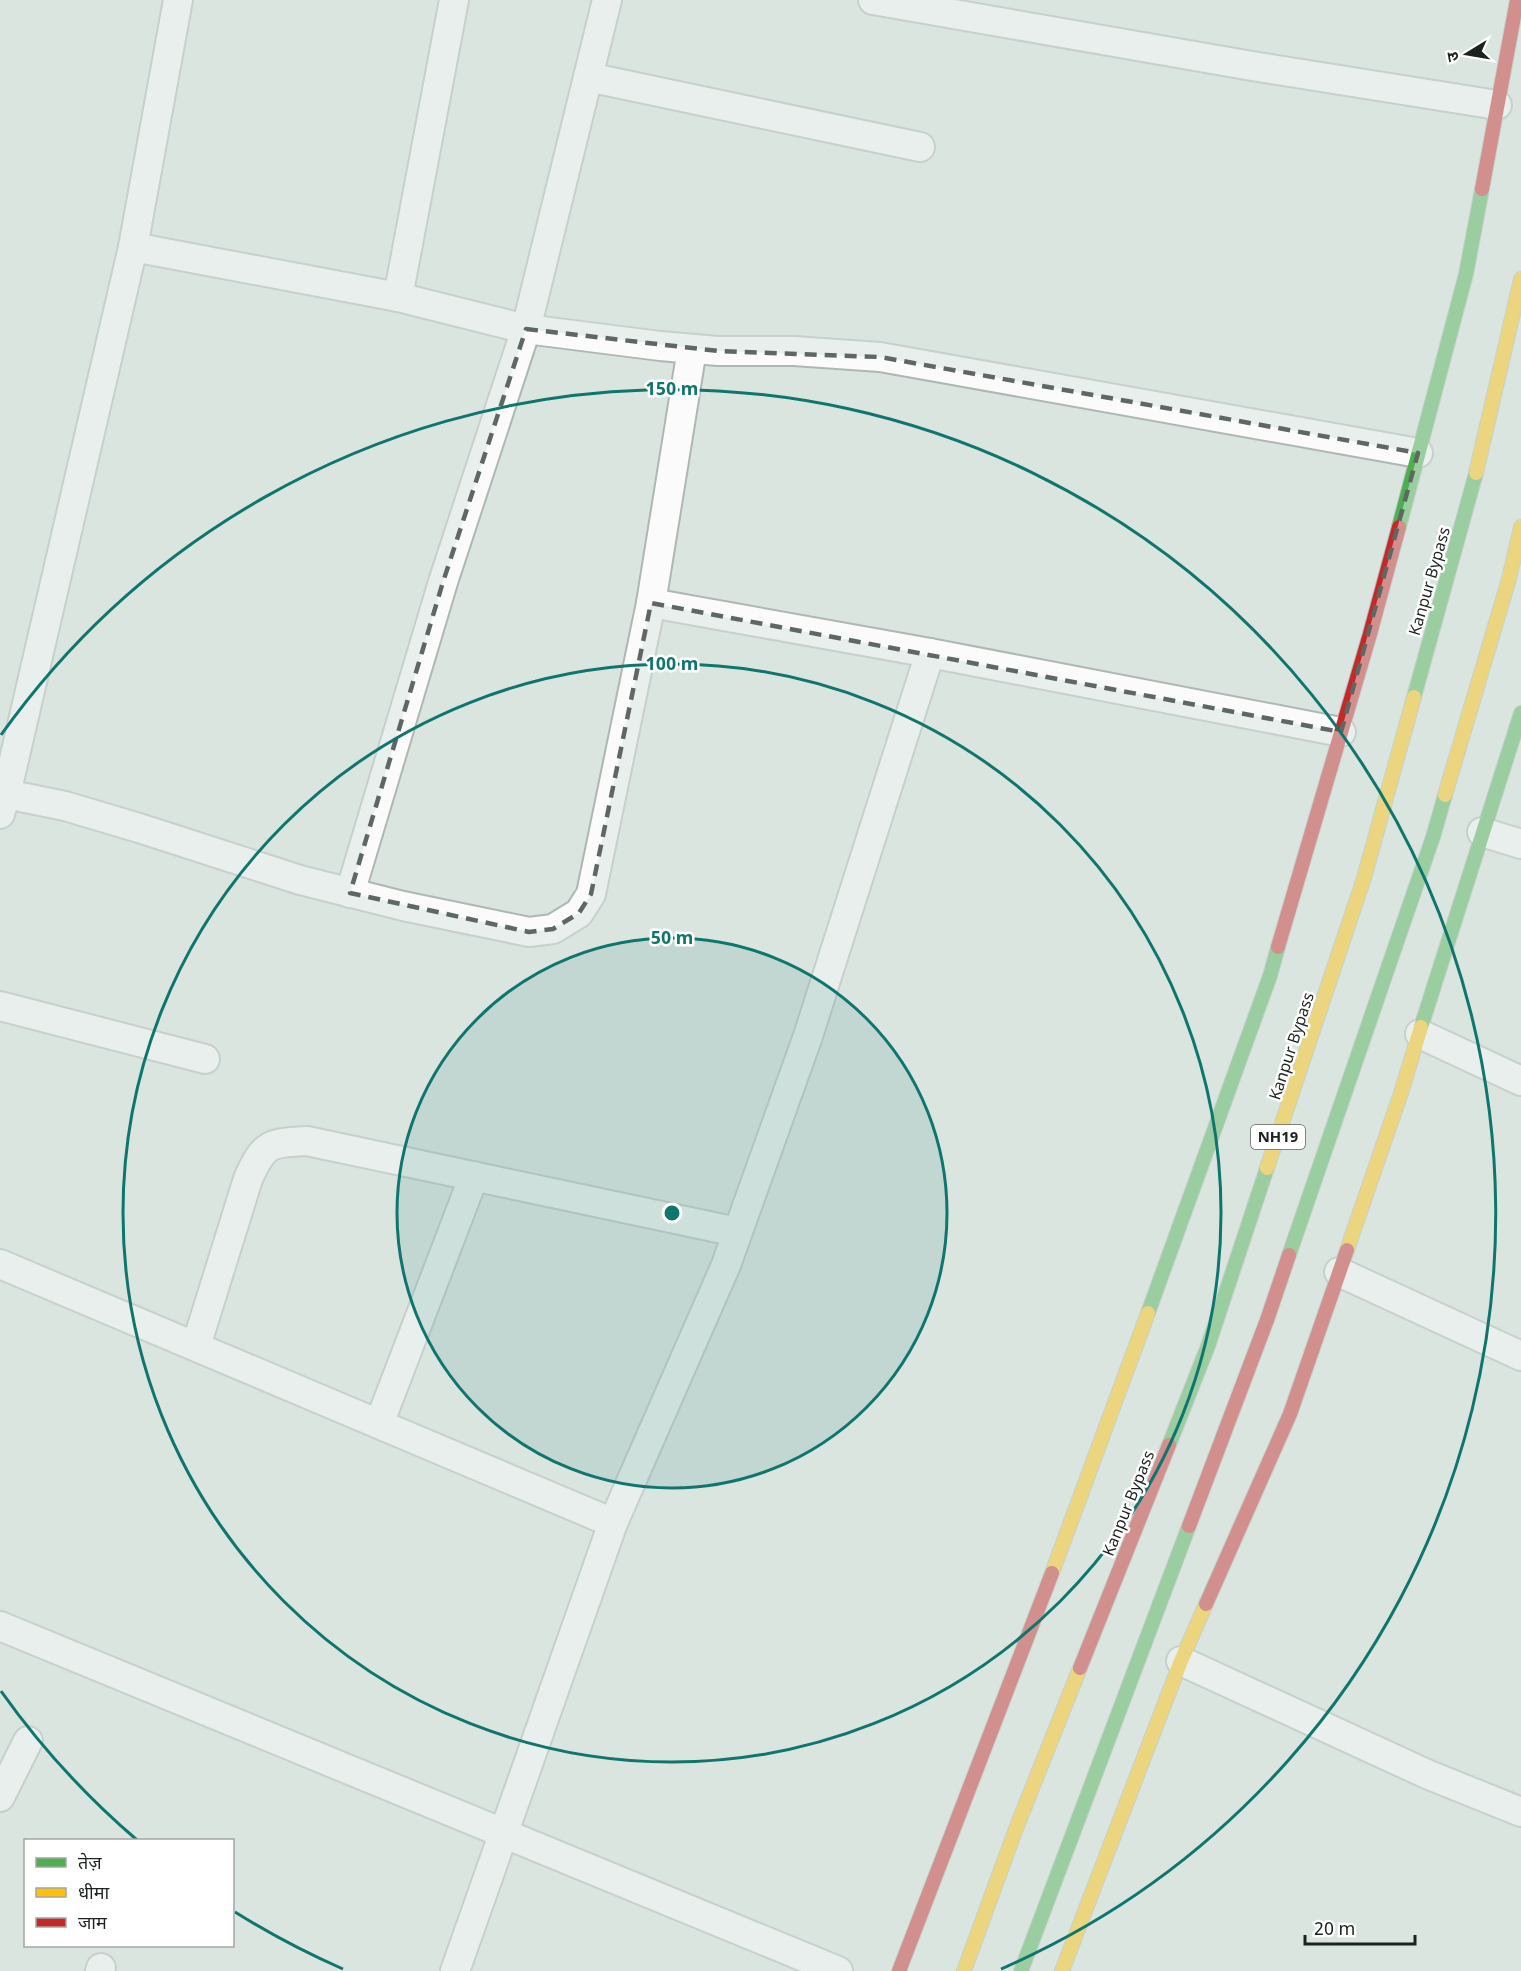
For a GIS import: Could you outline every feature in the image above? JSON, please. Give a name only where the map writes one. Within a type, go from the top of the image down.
[{"type":"main road","points":[[899,1971],[1082,1494],[1270,976],[1341,732],[1466,274],[1517,0]]},
{"type":"main road","name":"Kanpur Bypass","points":[[964,1971],[1017,1827],[1208,1346],[1364,878],[1473,485],[1521,279]]},
{"type":"main road","name":"NH19","points":[[1021,1971],[1275,1298],[1433,837],[1509,579],[1521,527]]},
{"type":"main road","points":[[1062,1971],[1181,1661],[1290,1414],[1420,1034],[1521,713]]},
{"type":"street","points":[[178,0],[132,247],[4,785],[300,880],[403,906],[529,932],[553,928],[579,913],[591,894],[651,603],[692,349]]},
{"type":"street","points":[[398,297],[454,0]]},
{"type":"street","points":[[350,893],[442,582],[526,329],[607,0]]},
{"type":"street","points":[[873,0],[1252,66],[1497,105]]},
{"type":"street","points":[[588,77],[920,147]]},
{"type":"street","points":[[132,247],[398,297],[526,329],[692,349],[794,351],[880,357],[1418,453]]},
{"type":"street","points":[[651,603],[930,653],[1341,732]]},
{"type":"street","points":[[455,1971],[613,1523],[738,1232],[808,1036],[930,653]]},
{"type":"street","points":[[1482,832],[1521,844]]},
{"type":"street","points":[[0,1006],[205,1059]]},
{"type":"street","points":[[1420,1034],[1521,1081]]},
{"type":"street","points":[[196,1346],[248,1179],[258,1156],[276,1143],[307,1141],[738,1232]]},
{"type":"street","points":[[379,1424],[474,1176]]},
{"type":"street","points":[[0,1264],[613,1523]]},
{"type":"street","points":[[1339,1272],[1521,1356]]},
{"type":"street","points":[[0,1626],[838,1971]]},
{"type":"street","points":[[1181,1661],[1429,1775],[1521,1812]]},
{"type":"street","points":[[0,1797],[28,1742]]},
{"type":"highlighted area","points":[[526,329],[718,351],[880,357],[1418,453],[1341,732],[651,603],[591,894],[579,913],[553,929],[529,932],[350,893],[443,582]]},
{"type":"traffic: fast","points":[[1399,527],[1466,274],[1482,189]]},
{"type":"traffic: fast","points":[[1414,697],[1476,473]]},
{"type":"traffic: fast","points":[[1421,1027],[1521,713]]},
{"type":"traffic: fast","points":[[1289,1255],[1433,837],[1445,795]]},
{"type":"traffic: fast","points":[[1148,1313],[1270,976],[1278,947]]},
{"type":"traffic: fast","points":[[1169,1445],[1208,1346],[1267,1168]]},
{"type":"traffic: fast","points":[[1021,1971],[1189,1526]]},
{"type":"traffic: slow","points":[[1476,473],[1521,279]]},
{"type":"traffic: slow","points":[[1445,795],[1509,579],[1521,527]]},
{"type":"traffic: slow","points":[[1267,1168],[1364,878],[1414,697]]},
{"type":"traffic: slow","points":[[1347,1250],[1401,1093],[1421,1027]]},
{"type":"traffic: slow","points":[[1052,1573],[1148,1313]]},
{"type":"traffic: slow","points":[[1062,1971],[1181,1661],[1206,1604]]},
{"type":"traffic: slow","points":[[964,1971],[1017,1826],[1080,1668]]},
{"type":"traffic: jam","points":[[1482,189],[1517,0]]},
{"type":"traffic: jam","points":[[1278,947],[1399,527]]},
{"type":"traffic: jam","points":[[1206,1604],[1290,1414],[1347,1250]]},
{"type":"traffic: jam","points":[[1189,1526],[1267,1320],[1289,1255]]},
{"type":"traffic: jam","points":[[1080,1668],[1169,1445]]},
{"type":"traffic: jam","points":[[899,1971],[1052,1573]]}]
